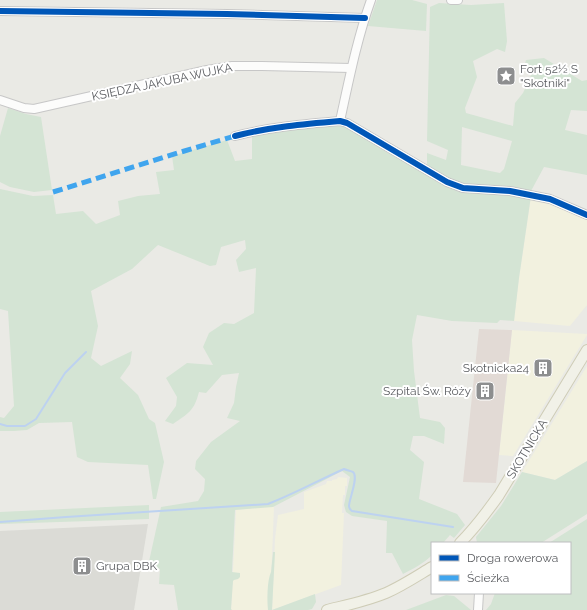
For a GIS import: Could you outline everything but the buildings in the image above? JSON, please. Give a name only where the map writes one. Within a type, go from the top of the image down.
[{"type":"main road","name":"SKOTNICKA","points":[[469,539],[499,495],[587,350]]},
{"type":"main road","points":[[327,610],[386,593],[431,568]]},
{"type":"street","points":[[340,121],[351,68],[371,0]]},
{"type":"street","points":[[451,0],[458,0]]},
{"type":"street","points":[[0,11],[227,14],[365,18]]},
{"type":"street","name":"KSIĘDZA JAKUBA WUJKA","points":[[0,100],[24,108],[34,109],[207,70],[232,66],[351,68]]},
{"type":"street","points":[[235,136],[280,127],[340,121],[347,123],[447,182],[463,188],[510,191],[543,197],[587,215]]},
{"type":"street","points":[[478,594],[478,610]]},
{"type":"shaded area","points":[[377,0],[412,0],[427,4],[426,31],[368,26]]},
{"type":"shaded area","points":[[439,3],[471,5],[504,3],[507,41],[505,52],[497,49],[473,61],[477,77],[465,108],[466,113],[513,126],[515,103],[523,93],[532,73],[524,67],[526,60],[544,58],[582,81],[587,80],[587,111],[571,110],[565,130],[587,135],[587,175],[544,167],[531,191],[509,187],[458,184],[427,168],[427,153],[446,160],[448,150],[427,141],[430,7]],"holes":[[[462,127],[512,141],[504,169],[500,173],[461,165]]]},
{"type":"shaded area","points":[[8,108],[41,117],[52,190],[34,192],[10,187],[0,182],[0,136]]},
{"type":"shaded area","points":[[342,124],[390,154],[439,180],[531,196],[514,321],[500,320],[497,323],[452,321],[417,315],[412,340],[420,418],[440,422],[445,428],[444,444],[424,436],[413,436],[410,450],[424,462],[419,499],[457,514],[465,525],[454,538],[450,535],[444,542],[431,542],[431,556],[403,574],[392,553],[386,553],[387,521],[352,516],[346,512],[344,505],[350,477],[342,471],[273,507],[235,510],[232,572],[240,573],[240,577],[233,581],[232,610],[178,610],[174,585],[159,584],[160,569],[148,566],[161,507],[198,501],[204,491],[205,479],[195,469],[196,461],[211,442],[240,421],[227,418],[234,403],[239,373],[222,375],[206,393],[199,392],[193,408],[173,424],[165,421],[176,406],[177,397],[166,378],[187,363],[213,365],[203,347],[209,333],[224,323],[234,324],[254,313],[256,268],[239,272],[236,260],[246,249],[245,240],[221,247],[216,265],[210,266],[158,245],[132,269],[91,291],[98,326],[91,358],[101,366],[132,351],[130,364],[120,378],[138,395],[149,419],[155,423],[164,462],[156,499],[153,499],[148,465],[88,462],[77,457],[72,422],[39,423],[27,430],[0,431],[0,417],[4,418],[14,406],[8,311],[0,309],[0,189],[33,196],[53,195],[56,214],[83,211],[96,224],[120,215],[118,201],[138,196],[160,194],[156,172],[174,170],[172,156],[227,140],[235,161],[252,159],[252,134]]},
{"type":"shaded area","points":[[531,196],[587,219],[587,305],[570,326],[514,321]]},
{"type":"shaded area","points":[[479,329],[512,330],[496,483],[463,482]]},
{"type":"shaded area","points":[[512,330],[587,334],[513,456],[499,455]]},
{"type":"shaded area","points":[[587,366],[587,461],[555,480],[522,472]]},
{"type":"shaded area","points":[[587,461],[587,514],[543,542],[477,542],[476,537],[501,506],[522,472],[555,480]]},
{"type":"shaded area","points":[[338,477],[347,478],[345,495],[343,495],[342,513],[344,513],[341,585],[272,610],[275,539],[278,515],[304,509],[304,492],[326,484],[327,481],[332,481]]},
{"type":"shaded area","points":[[149,505],[149,519],[0,524],[0,512]]},
{"type":"shaded area","points":[[274,506],[270,610],[231,610],[236,510]]},
{"type":"shaded area","points":[[587,519],[587,610],[486,610],[491,604],[495,594],[571,594],[571,542],[551,542]]},
{"type":"shaded area","points":[[148,524],[134,610],[0,610],[0,531]]},
{"type":"shaded area","points":[[273,552],[275,552],[272,610],[268,610],[267,596]]},
{"type":"shaded area","points":[[315,594],[316,602],[312,609],[272,610]]},
{"type":"shaded area","points":[[446,595],[454,596],[471,610],[406,610]]},
{"type":"waterway","points":[[0,424],[7,426],[25,426],[36,419],[65,373],[86,352]]},
{"type":"waterway","points":[[0,522],[268,504],[344,469],[353,472],[355,475],[349,503],[352,511],[453,527]]},
{"type":"marked path","points":[[53,192],[235,136]]},
{"type":"cycle path","points":[[0,11],[227,14],[365,18]]},
{"type":"cycle path","points":[[235,136],[274,128],[340,121],[347,123],[447,182],[463,188],[510,191],[550,199],[587,215]]},
{"type":"place","name":"Fort 52½ S \"Skotniki\"","points":[[506,76]]},
{"type":"place","name":"Skotnicka24","points":[[543,368]]},
{"type":"place","name":"Szpital Św. Róży","points":[[485,391]]},
{"type":"place","name":"Grupa DBK","points":[[82,566]]}]
